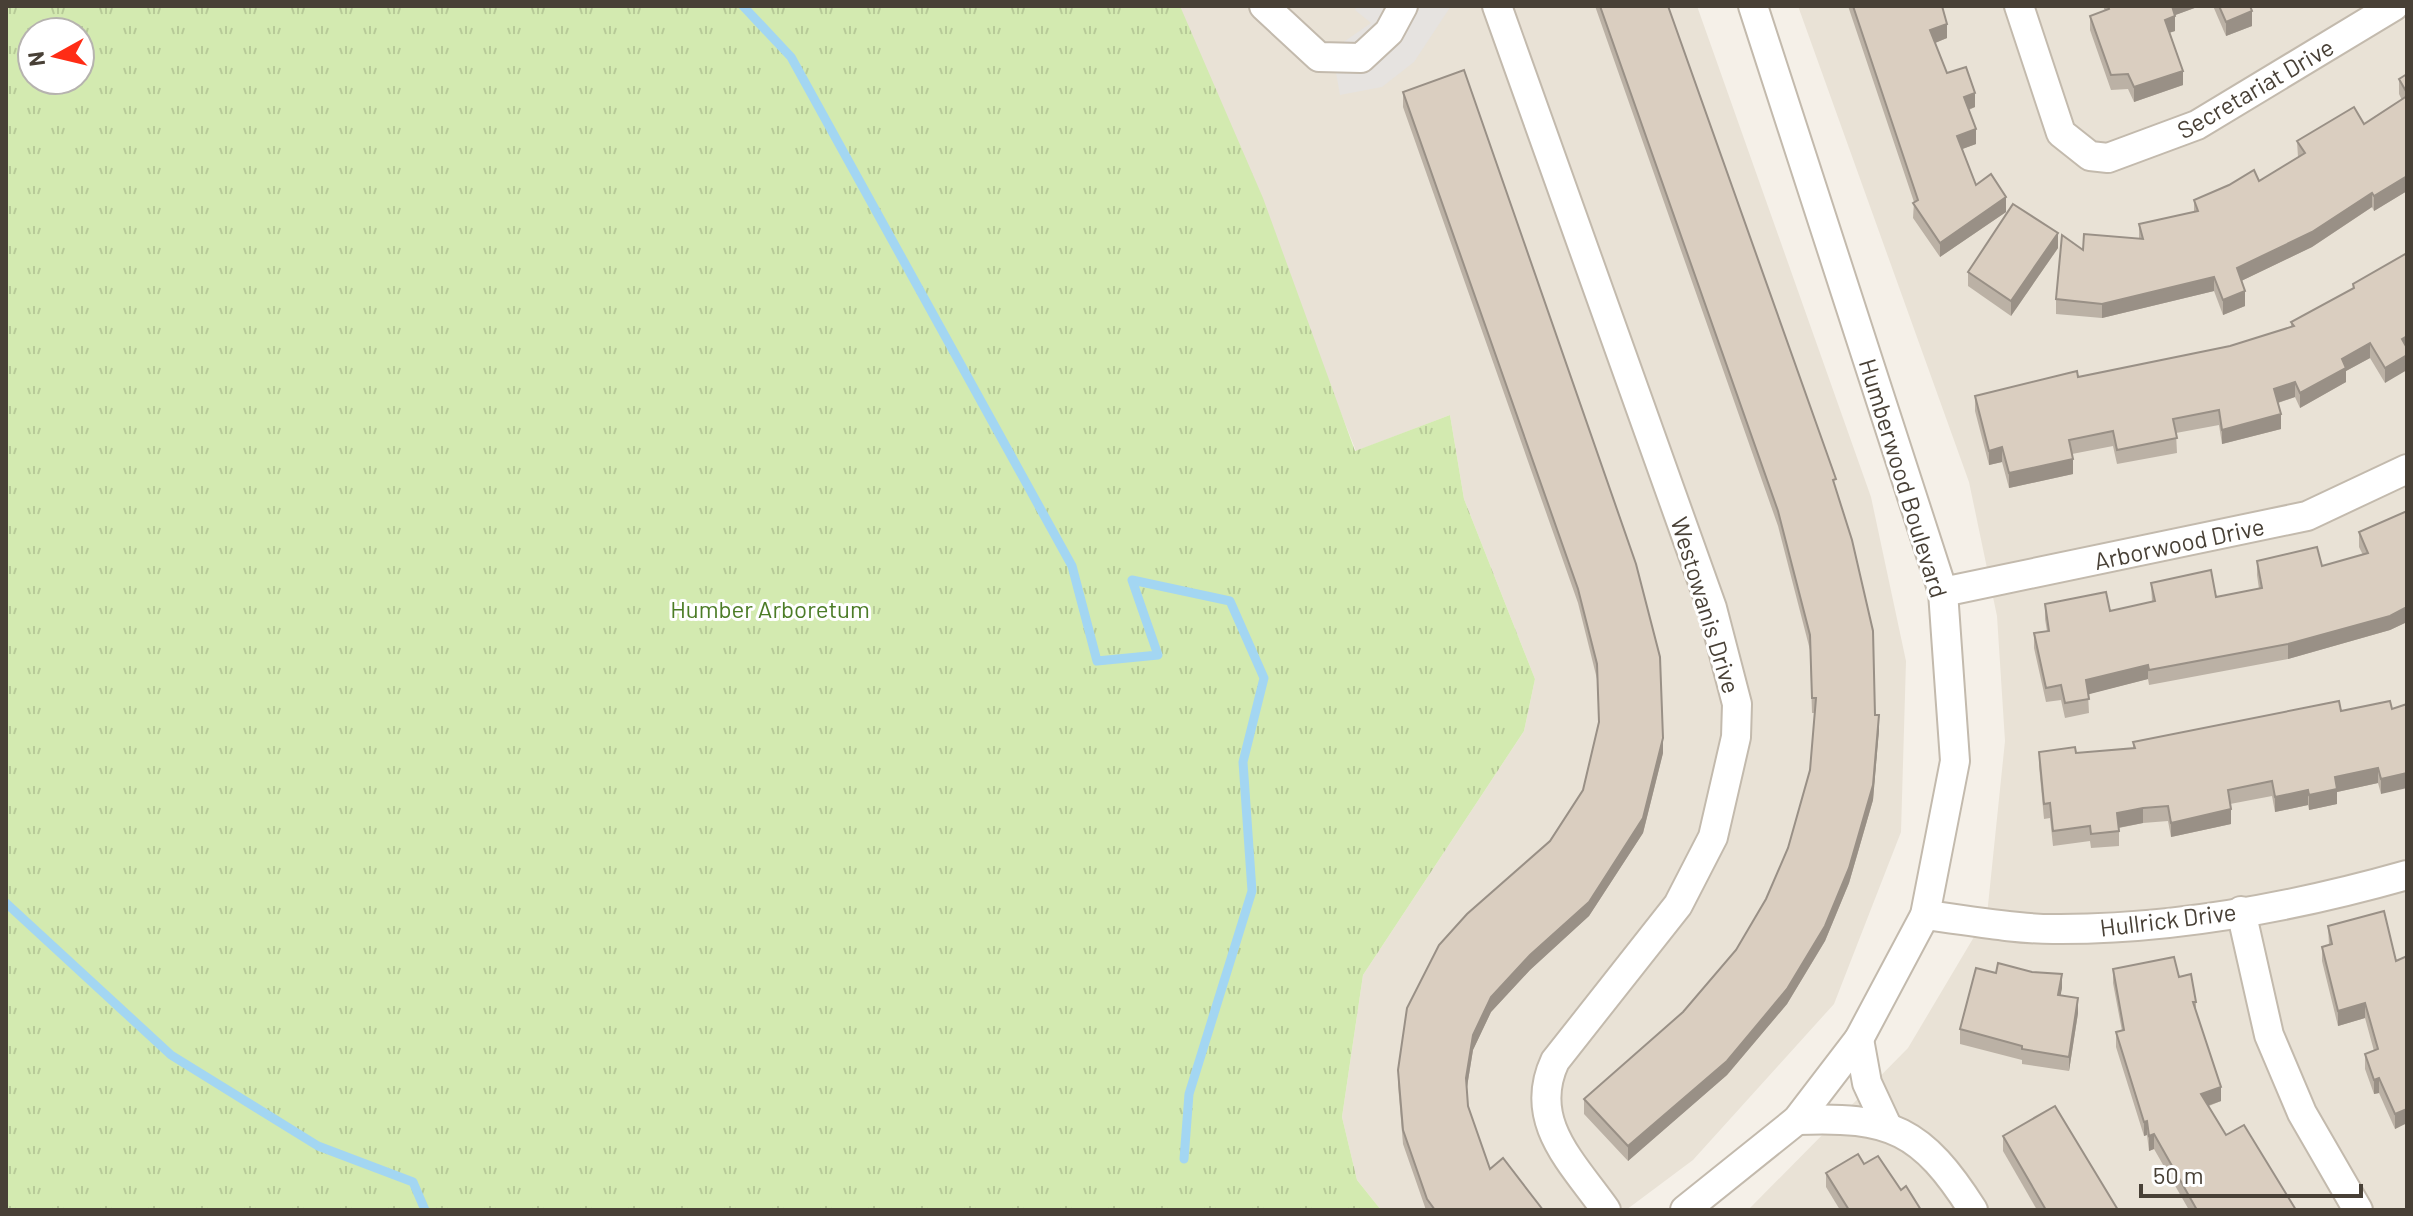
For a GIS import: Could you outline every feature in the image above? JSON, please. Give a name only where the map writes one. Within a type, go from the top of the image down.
[{"type":"street","points":[[1264,6],[1319,57],[1361,58],[1389,32],[1403,6]]},
{"type":"street","name":"Westowanis Drive","points":[[1497,6],[1712,608],[1737,704],[1729,777],[1713,837],[1678,905],[1555,1061],[1544,1087],[1545,1111],[1559,1144],[1606,1210]]},
{"type":"street","name":"Humberwood Boulevard","points":[[1685,1210],[1797,1120],[1859,1039],[1925,915],[1955,761],[1943,592],[1753,6]]},
{"type":"street","name":"Secretariat Drive","points":[[2019,6],[2061,133],[2090,156],[2108,158],[2197,125],[2394,6]]},
{"type":"street","name":"Arborwood Drive","points":[[1943,592],[2307,516],[2407,469]]},
{"type":"street","name":"Hullrick Drive","points":[[1925,915],[2050,929],[2129,927],[2345,892],[2407,875]]},
{"type":"street","points":[[2241,911],[2269,1035],[2302,1113],[2358,1210]]},
{"type":"street","points":[[1859,1039],[1867,1083],[1887,1126]]},
{"type":"street","points":[[1797,1120],[1854,1118],[1887,1126],[1935,1155],[1973,1210]]},
{"type":"shaded area","points":[[1179,6],[1697,6],[1871,497],[1906,661],[1901,832],[1834,1004],[1693,1160],[1626,1210],[1381,1210],[1357,1180],[1342,1117],[1363,975],[1524,731],[1535,679],[1464,499],[1450,415],[1356,451]]},
{"type":"shaded area","points":[[1357,6],[1451,6],[1414,62],[1382,87],[1340,95],[1332,50],[1371,23],[1355,10]]},
{"type":"shaded area","points":[[1798,6],[2407,6],[2407,1210],[1748,1210],[1908,1048],[1987,915],[2005,741],[1997,616],[1969,482]]},
{"type":"green space","name":"Humber Arboretum","points":[[6,6],[1180,6],[1263,198],[1355,451],[1450,415],[1464,499],[1535,679],[1524,731],[1363,975],[1342,1117],[1357,1180],[1381,1210],[6,1210]]},
{"type":"building","points":[[1600,6],[1668,6],[1836,479],[1833,480],[1852,540],[1873,631],[1875,715],[1879,715],[1873,785],[1849,868],[1825,926],[1787,989],[1727,1061],[1628,1146],[1584,1099],[1683,1012],[1736,950],[1766,899],[1788,848],[1810,770],[1816,698],[1812,698],[1810,635],[1778,511]]},
{"type":"building","points":[[1853,6],[1942,6],[1947,24],[1930,30],[1947,73],[1966,67],[1975,93],[1964,97],[1976,129],[1957,136],[1976,185],[1991,174],[2006,197],[1940,243],[1913,203],[1918,200]]},
{"type":"building","points":[[2108,6],[2172,6],[2175,16],[2165,20],[2183,71],[2134,87],[2128,74],[2111,75],[2090,16],[2109,9]]},
{"type":"building","points":[[2219,6],[2250,6],[2252,11],[2226,22]]},
{"type":"building","points":[[1464,70],[1636,564],[1660,657],[1663,738],[1643,818],[1589,902],[1530,955],[1491,997],[1473,1035],[1466,1078],[1468,1106],[1490,1169],[1503,1158],[1543,1210],[1435,1210],[1427,1199],[1403,1130],[1398,1070],[1407,1008],[1439,945],[1467,914],[1550,841],[1583,790],[1599,722],[1597,664],[1578,589],[1403,92]]},
{"type":"building","points":[[2407,74],[2407,93],[2399,79]]},
{"type":"building","points":[[2407,96],[2407,176],[2374,196],[2372,193],[2312,232],[2237,268],[2245,291],[2223,300],[2214,277],[2102,304],[2056,299],[2062,235],[2083,250],[2084,234],[2143,239],[2139,224],[2198,211],[2194,200],[2254,170],[2259,181],[2305,153],[2297,141],[2354,107],[2364,124]]},
{"type":"building","points":[[2013,204],[2058,233],[2011,301],[1968,272]]},
{"type":"building","points":[[2407,253],[2407,336],[2402,339],[2407,355],[2385,368],[2370,343],[2342,359],[2346,368],[2300,393],[2295,382],[2274,389],[2281,414],[2222,430],[2219,410],[2173,419],[2177,438],[2117,450],[2113,431],[2069,440],[2073,459],[2009,473],[2002,447],[1989,451],[1975,396],[2077,371],[2078,377],[2230,346],[2294,326],[2291,322],[2354,288],[2353,284]]},
{"type":"building","points":[[2407,511],[2407,607],[2390,616],[2288,644],[2149,670],[2148,665],[2086,680],[2089,699],[2065,703],[2061,685],[2046,688],[2034,633],[2049,631],[2045,604],[2106,592],[2110,611],[2155,601],[2151,583],[2211,570],[2216,597],[2262,588],[2257,561],[2317,547],[2322,566],[2368,553],[2359,532]]},
{"type":"building","points":[[2339,701],[2341,711],[2390,701],[2392,709],[2407,704],[2407,773],[2381,779],[2378,768],[2335,777],[2337,789],[2309,795],[2308,790],[2275,797],[2272,781],[2228,790],[2231,809],[2171,823],[2168,806],[2117,813],[2119,831],[2091,834],[2090,826],[2053,831],[2050,803],[2044,804],[2039,752],[2075,747],[2076,753],[2135,748],[2133,742]]},
{"type":"building","points":[[2384,911],[2396,961],[2407,956],[2407,1109],[2395,1114],[2379,1078],[2374,1080],[2365,1054],[2378,1049],[2365,1003],[2338,1011],[2322,947],[2332,944],[2328,926]]},
{"type":"building","points":[[2174,957],[2179,977],[2191,974],[2196,1002],[2193,1002],[2221,1087],[2201,1094],[2226,1135],[2244,1125],[2296,1210],[2197,1210],[2154,1134],[2149,1136],[2147,1121],[2144,1122],[2116,1032],[2124,1030],[2113,969]]},
{"type":"building","points":[[1998,963],[2032,972],[2062,974],[2058,995],[2078,998],[2069,1057],[2022,1049],[2022,1046],[1960,1029],[1976,968],[1996,973]]},
{"type":"building","points":[[2055,1106],[2118,1210],[2046,1210],[2003,1136]]},
{"type":"building","points":[[1858,1154],[1864,1164],[1878,1156],[1901,1190],[1906,1186],[1921,1210],[1849,1210],[1826,1173]]},
{"type":"waterway","points":[[743,6],[791,57],[1072,566],[1097,661],[1158,655],[1132,580],[1230,601],[1264,678],[1243,762],[1252,891],[1189,1094],[1184,1159]]},
{"type":"waterway","points":[[6,903],[171,1055],[318,1146],[413,1182],[425,1210]]}]
